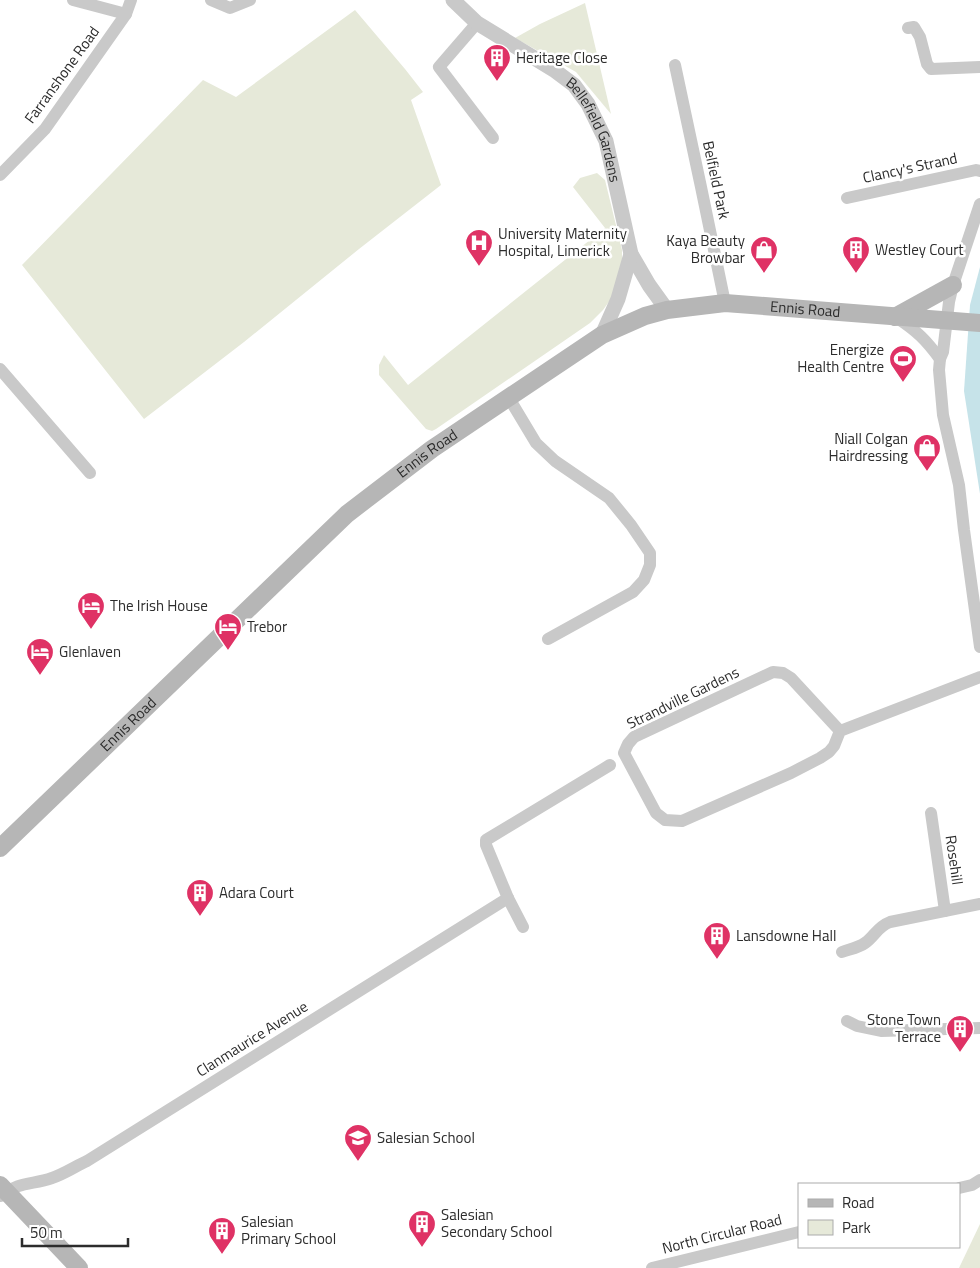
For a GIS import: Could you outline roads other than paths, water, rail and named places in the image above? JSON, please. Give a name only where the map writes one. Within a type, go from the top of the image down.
[{"type":"main road","points":[[895,317],[953,285]]},
{"type":"main road","name":"Ennis Road","points":[[0,848],[348,514],[432,449],[602,334],[645,316],[667,310],[725,303],[974,323]]},
{"type":"main road","points":[[2,1191],[79,1268]]},
{"type":"street","points":[[73,0],[126,14]]},
{"type":"street","name":"Farranshone Road","points":[[0,174],[45,129],[126,14],[131,0]]},
{"type":"street","points":[[211,0],[230,8],[250,0]]},
{"type":"street","name":"Bellefield Gardens","points":[[453,0],[477,23],[554,70],[574,85],[588,104],[606,141],[631,254],[649,285],[667,310]]},
{"type":"street","points":[[477,23],[439,67],[493,138]]},
{"type":"street","points":[[908,28],[914,27],[920,37],[927,64],[926,69],[980,67]]},
{"type":"street","name":"Belfield Park","points":[[675,65],[725,303]]},
{"type":"street","name":"Clancy's Strand","points":[[847,198],[976,170],[980,172]]},
{"type":"street","points":[[980,204],[948,302],[943,352],[939,370],[943,415],[959,485],[980,647]]},
{"type":"street","points":[[602,334],[618,299],[631,254]]},
{"type":"street","points":[[895,317],[912,328],[925,340],[940,359]]},
{"type":"street","points":[[0,369],[90,473]]},
{"type":"street","points":[[509,398],[536,443],[555,462],[609,498],[631,524],[650,553],[650,565],[644,580],[633,592],[548,639]]},
{"type":"street","name":"Strandville Gardens","points":[[773,672],[784,673],[791,678],[840,731],[834,746],[820,758],[791,773],[682,821],[665,820],[656,813],[624,753],[634,737],[773,672]]},
{"type":"street","points":[[840,731],[980,677]]},
{"type":"street","points":[[523,927],[508,898],[486,845],[486,840],[610,765]]},
{"type":"street","name":"Rosehill","points":[[931,813],[945,911]]},
{"type":"street","name":"Clanmaurice Avenue","points":[[2,1191],[21,1184],[52,1178],[87,1160],[508,898]]},
{"type":"street","points":[[842,952],[859,947],[883,925],[980,904]]},
{"type":"street","points":[[848,1021],[857,1026],[881,1031],[980,1028]]},
{"type":"street","points":[[960,1188],[972,1185],[980,1180]]},
{"type":"street","name":"North Circular Road","points":[[652,1268],[798,1232]]},
{"type":"water","points":[[980,267],[980,494],[964,391],[970,305]]},
{"type":"place","name":"Heritage Close","points":[[497,82]]},
{"type":"place","name":"University Maternity Hospital, Limerick","points":[[479,267]]},
{"type":"place","name":"Kaya Beauty Browbar","points":[[764,274]]},
{"type":"place","name":"Westley Court","points":[[856,274]]},
{"type":"place","name":"Energize Health Centre","points":[[903,383]]},
{"type":"place","name":"Niall Colgan Hairdressing","points":[[927,472]]},
{"type":"place","name":"The Irish House","points":[[91,630]]},
{"type":"place","name":"Trebor","points":[[228,651]]},
{"type":"place","name":"Glenlaven","points":[[40,676]]},
{"type":"place","name":"Adara Court","points":[[200,917]]},
{"type":"place","name":"Lansdowne Hall","points":[[717,960]]},
{"type":"place","name":"Stone Town Terrace","points":[[960,1053]]},
{"type":"place","name":"Salesian School","points":[[358,1162]]},
{"type":"place","name":"Salesian Secondary School","points":[[422,1248]]},
{"type":"place","name":"Salesian Primary School","points":[[222,1255]]}]
